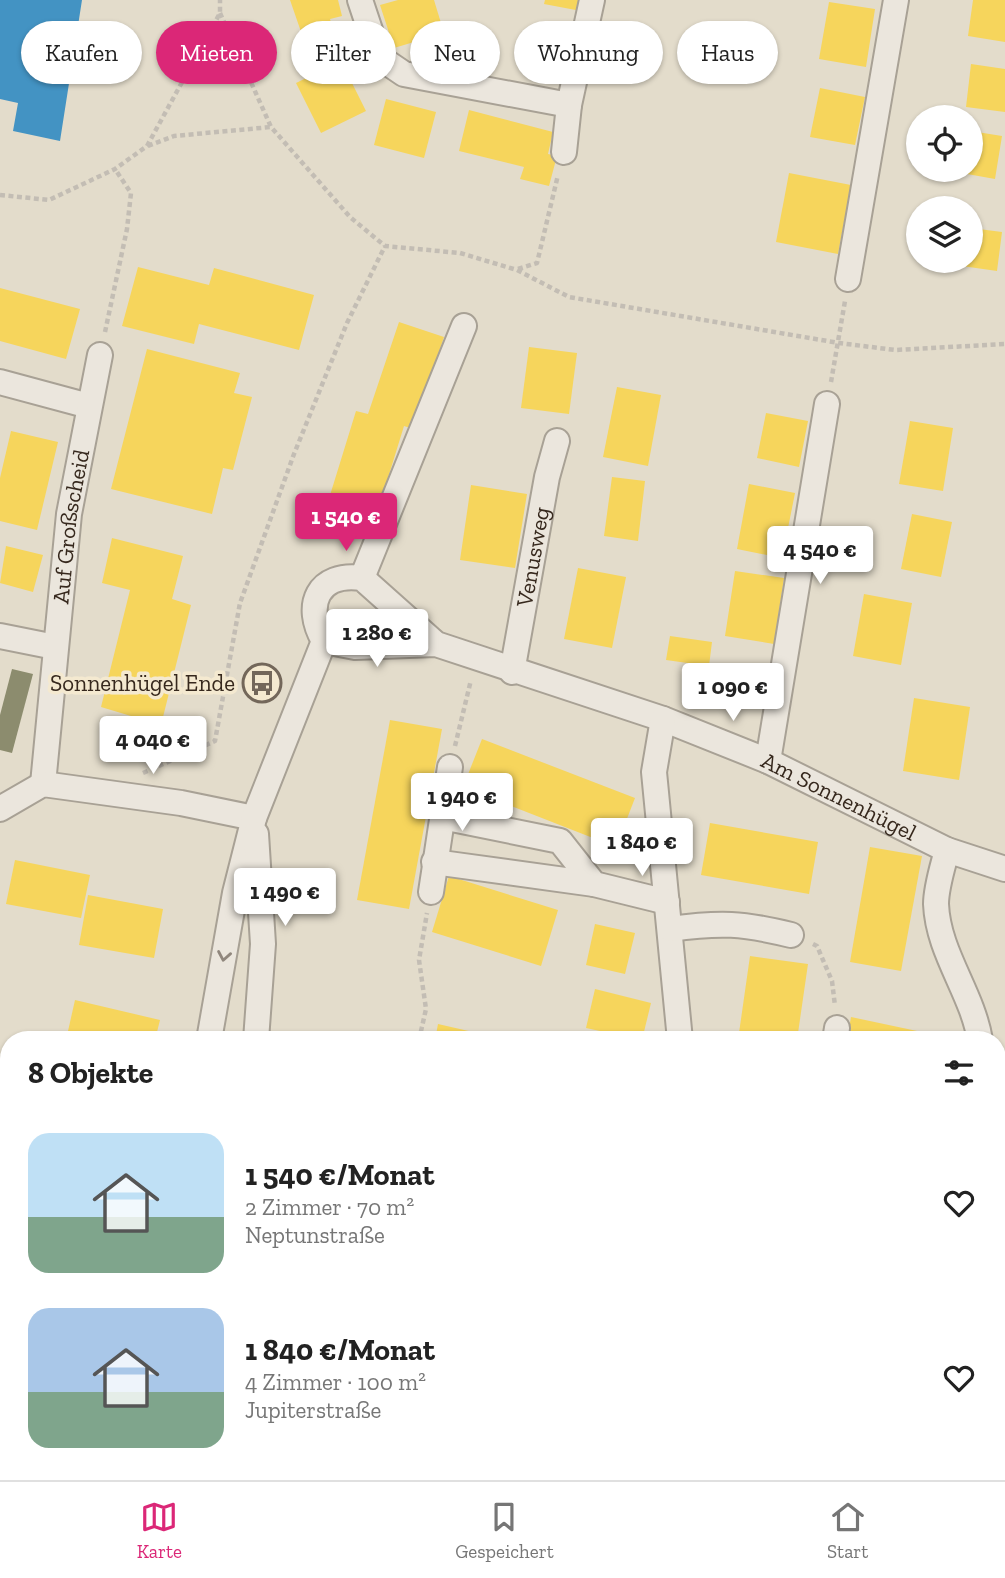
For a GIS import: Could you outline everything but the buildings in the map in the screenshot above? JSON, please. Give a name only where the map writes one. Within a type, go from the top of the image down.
[{"type":"street","points":[[360,0],[379,57],[404,74],[569,106]]},
{"type":"street","points":[[564,152],[569,106],[592,0]]},
{"type":"street","points":[[848,279],[896,0]]},
{"type":"street","points":[[362,578],[464,326]]},
{"type":"street","name":"Auf Großscheid","points":[[43,784],[69,514],[100,355]]},
{"type":"street","points":[[0,382],[89,406]]},
{"type":"street","points":[[768,761],[827,404]]},
{"type":"street","name":"Venusweg","points":[[513,671],[547,477],[557,441]]},
{"type":"street","points":[[347,576],[362,578],[436,644],[355,647],[324,641],[316,627],[313,612],[324,584],[347,576]]},
{"type":"street","points":[[0,636],[55,647]]},
{"type":"street","points":[[211,1031],[235,893],[254,818],[324,641]]},
{"type":"street","name":"Am Sonnenhügel","points":[[436,644],[663,719],[768,761],[947,850],[1005,869]]},
{"type":"street","points":[[663,719],[654,772],[679,1031]]},
{"type":"street","points":[[431,892],[450,767]]},
{"type":"street","points":[[0,809],[43,784],[181,803],[254,818]]},
{"type":"street","points":[[442,817],[560,841],[594,884]]},
{"type":"street","points":[[254,818],[261,874],[262,944],[257,1031]]},
{"type":"street","points":[[947,850],[936,903],[944,947],[977,1021],[979,1031]]},
{"type":"street","points":[[434,862],[594,884],[667,902]]},
{"type":"street","points":[[670,929],[719,922],[751,925],[791,935]]},
{"type":"path","points":[[220,0],[220,13],[271,127],[350,217],[385,246],[460,253],[517,270],[569,297],[839,343],[895,350],[1005,344]]},
{"type":"path","points":[[147,146],[220,13]]},
{"type":"path","points":[[0,195],[48,200],[115,169],[147,146],[174,136],[271,127]]},
{"type":"path","points":[[517,270],[537,263],[564,152]]},
{"type":"path","points":[[100,355],[127,229],[131,193],[115,169]]},
{"type":"path","points":[[139,774],[215,741],[240,603],[294,454],[347,323],[385,246]]},
{"type":"path","points":[[827,404],[848,279]]},
{"type":"path","points":[[450,767],[476,657]]},
{"type":"path","points":[[421,1031],[426,1009],[419,960],[431,892]]},
{"type":"path","points":[[791,935],[817,946],[832,981],[836,1031]]},
{"type":"place","name":"Sonnenhügel Ende","points":[[262,683]]}]
